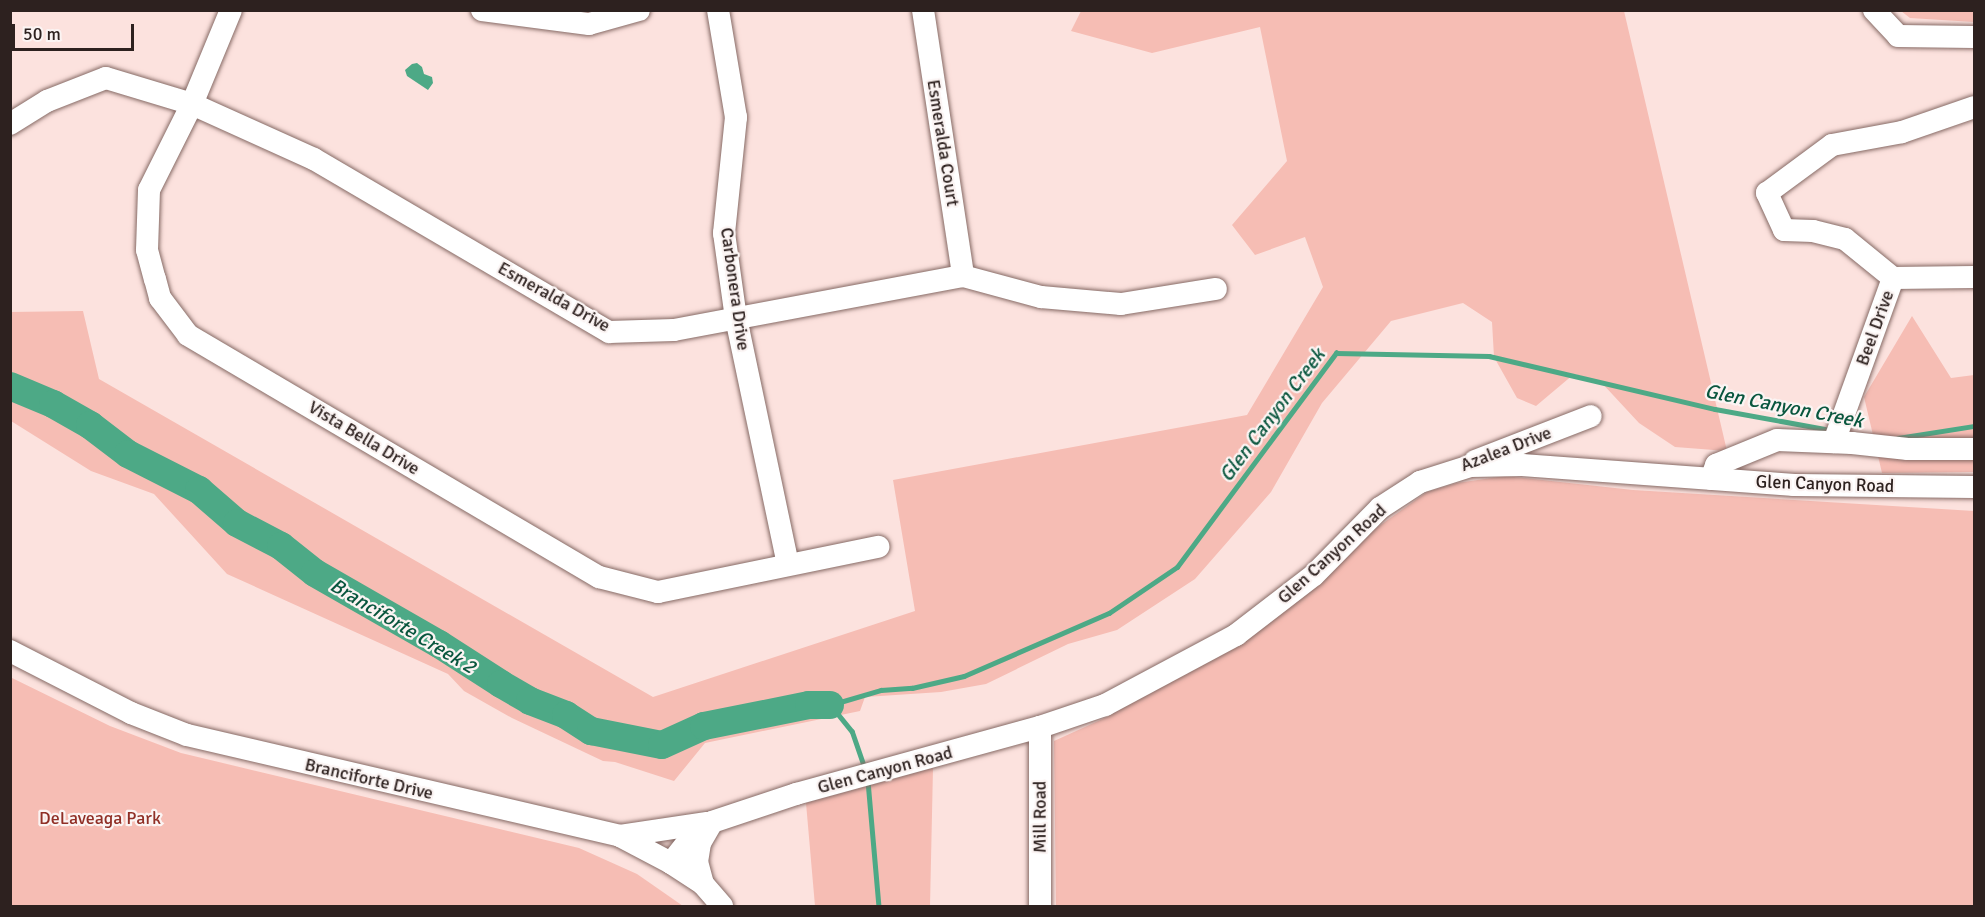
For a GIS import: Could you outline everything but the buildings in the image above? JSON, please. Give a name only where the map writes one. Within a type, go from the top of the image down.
[{"type":"street","name":"Vista Bella Drive","points":[[231,10],[192,104],[148,190],[147,250],[160,298],[188,335],[599,577],[658,592],[878,547]]},
{"type":"street","points":[[482,10],[589,24],[639,10]]},
{"type":"street","name":"Carbonera Drive","points":[[718,10],[736,117],[724,233],[736,318],[788,566]]},
{"type":"street","name":"Esmeralda Court","points":[[923,10],[963,276]]},
{"type":"street","points":[[1874,10],[1898,36],[1974,37]]},
{"type":"street","name":"Esmeralda Drive","points":[[10,124],[47,101],[106,78],[192,104],[315,159],[609,332],[674,330],[963,276],[1041,297],[1121,304],[1216,289]]},
{"type":"street","name":"Beel Drive","points":[[1842,436],[1893,278],[1845,239],[1813,231],[1784,230],[1767,193],[1832,145],[1902,132],[1974,107]]},
{"type":"street","points":[[1893,278],[1974,277]]},
{"type":"street","name":"Azalea Drive","points":[[1420,482],[1591,416]]},
{"type":"street","points":[[1711,479],[1716,465],[1738,454],[1777,440],[1842,436],[1908,449],[1974,449]]},
{"type":"street","name":"Glen Canyon Road","points":[[671,863],[689,840],[712,822],[796,794],[1040,727],[1105,705],[1236,635],[1314,575],[1380,508],[1420,482],[1470,466],[1522,465],[1794,485],[1974,487]]},
{"type":"street","name":"Branciforte Drive","points":[[10,651],[131,713],[187,735],[620,836],[671,863],[703,884],[722,906]]},
{"type":"street","name":"Mill Road","points":[[1040,727],[1040,906]]},
{"type":"street","points":[[620,836],[712,822]]},
{"type":"street","points":[[703,884],[697,862],[700,843],[712,822]]},
{"type":"green space","points":[[1081,11],[1624,11],[1727,451],[1675,447],[1639,423],[1600,381],[1574,374],[1536,406],[1517,398],[1494,357],[1492,322],[1463,303],[1391,321],[1322,403],[1271,492],[1195,579],[1117,630],[1068,644],[986,684],[941,692],[865,697],[860,711],[705,743],[674,781],[615,762],[603,761],[512,718],[464,691],[448,674],[227,574],[154,494],[91,471],[11,421],[10,312],[83,311],[99,379],[653,697],[915,611],[893,480],[1247,415],[1323,287],[1305,237],[1255,255],[1232,225],[1287,161],[1260,27],[1152,53],[1071,31]]},
{"type":"green space","points":[[1901,11],[1974,11],[1974,22],[1910,18]]},
{"type":"green space","points":[[1912,316],[1951,378],[1974,375],[1974,472],[1882,473],[1864,397]]},
{"type":"green space","points":[[1505,476],[1633,490],[1974,511],[1974,906],[1056,906],[1054,741],[1107,717],[1247,635],[1375,529],[1427,492],[1457,483]]},
{"type":"green space","name":"DeLaveaga Park","points":[[10,677],[110,726],[181,753],[579,848],[637,874],[683,906],[11,906]]},
{"type":"green space","points":[[933,768],[930,906],[815,906],[806,803]]},
{"type":"shaded area","points":[[417,63],[422,67],[424,74],[432,77],[433,83],[428,90],[407,76],[405,70]]},
{"type":"waterway","name":"Glen Canyon Creek","points":[[864,767],[852,732],[830,705],[881,690],[912,688],[964,676],[1109,613],[1177,567],[1336,353],[1489,356],[1715,409],[1831,430]]},
{"type":"waterway","name":"Branciforte Creek 2","points":[[10,386],[53,404],[90,425],[128,454],[199,490],[237,523],[281,546],[315,573],[439,644],[530,701],[566,715],[591,731],[662,745],[704,726],[809,705],[830,705]]},
{"type":"waterway","name":"Glen Canyon Creek","points":[[1898,438],[1974,426]]},
{"type":"waterway","points":[[868,781],[879,906]]}]
